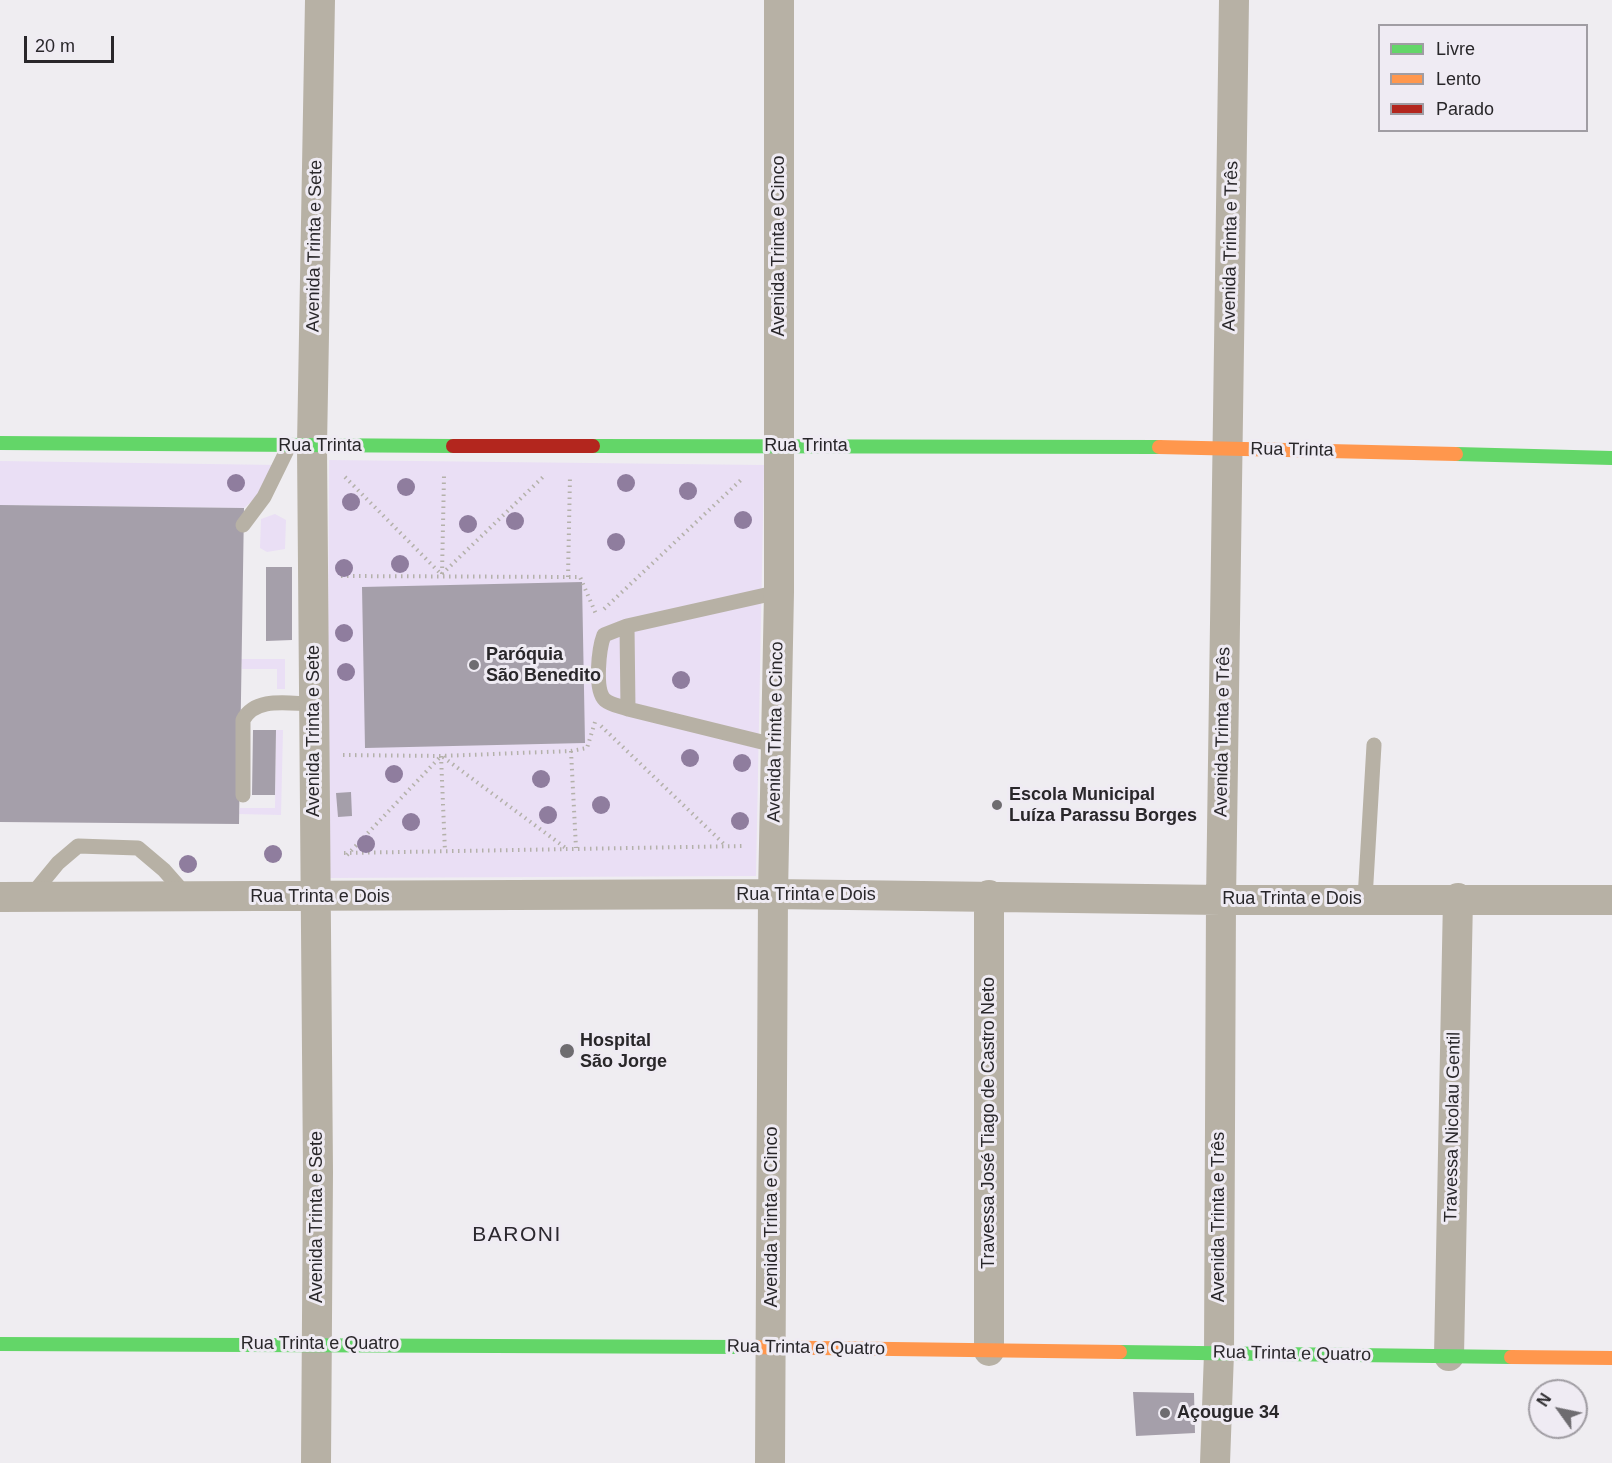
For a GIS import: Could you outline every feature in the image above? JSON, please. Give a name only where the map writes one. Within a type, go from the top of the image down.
[{"type":"street","name":"Avenida Trinta e Sete","points":[[316,1463],[318,1172],[313,704],[300,446],[320,0]]},
{"type":"street","name":"Avenida Trinta e Cinco","points":[[770,1463],[772,894],[779,592],[779,0]]},
{"type":"street","name":"Avenida Trinta e Três","points":[[1215,1463],[1219,1353],[1221,900],[1234,0]]},
{"type":"street","name":"Rua Trinta","points":[[0,443],[1228,449],[1612,458]]},
{"type":"street","name":"Rua Trinta e Dois","points":[[0,897],[772,894],[989,895],[1221,900],[1458,898],[1612,900]]},
{"type":"street","name":"Travessa José Tiago de Castro Neto","points":[[989,895],[989,1352]]},
{"type":"street","name":"Travessa Nicolau Gentil","points":[[1449,1356],[1458,898]]},
{"type":"street","name":"Rua Trinta e Quatro","points":[[0,1344],[772,1347],[989,1352],[1612,1358]]},
{"type":"lane","points":[[243,525],[300,446]]},
{"type":"lane","points":[[774,745],[628,709],[604,699],[599,691],[600,645],[604,635],[627,626],[779,592]]},
{"type":"lane","points":[[627,626],[628,709]]},
{"type":"lane","points":[[243,795],[243,720],[248,711],[258,704],[313,704]]},
{"type":"lane","points":[[1365,899],[1374,745]]},
{"type":"lane","points":[[30,897],[58,862],[78,846],[138,848],[164,870],[188,897]]},
{"type":"path","points":[[442,574],[444,468]]},
{"type":"path","points":[[568,577],[570,469]]},
{"type":"path","points":[[338,470],[442,574]]},
{"type":"path","points":[[334,577],[442,574],[580,577],[597,616],[751,471]]},
{"type":"path","points":[[442,574],[544,476]]},
{"type":"path","points":[[333,755],[441,756],[571,751],[587,748],[604,699]]},
{"type":"path","points":[[595,721],[726,846]]},
{"type":"path","points":[[571,751],[576,848]]},
{"type":"path","points":[[441,756],[567,849]]},
{"type":"path","points":[[441,756],[445,852]]},
{"type":"path","points":[[347,855],[441,756]]},
{"type":"path","points":[[337,850],[347,855],[774,845]]},
{"type":"shaded area","points":[[329,460],[764,465],[756,876],[327,878]]},
{"type":"shaded area","points":[[0,461],[278,465],[258,496],[244,508],[0,505]]},
{"type":"shaded area","points":[[275,514],[286,520],[285,549],[267,552],[260,548],[261,519]]},
{"type":"shaded area","points":[[241,659],[285,659],[285,689],[277,689],[277,669],[242,669]]},
{"type":"shaded area","points":[[276,730],[283,730],[281,815],[239,814],[240,808],[275,808]]},
{"type":"building","points":[[0,505],[244,508],[239,824],[0,822]]},
{"type":"building","points":[[266,567],[292,567],[292,640],[266,641]]},
{"type":"building","name":"Paróquia São Benedito","points":[[582,582],[585,743],[365,748],[362,587]]},
{"type":"building","points":[[253,730],[276,730],[275,795],[252,795]]},
{"type":"building","points":[[351,792],[352,816],[338,817],[336,793]]},
{"type":"building","name":"Açougue 34","points":[[1133,1392],[1194,1393],[1195,1433],[1136,1436]]},
{"type":"traffic: fast","points":[[0,443],[453,446]]},
{"type":"traffic: fast","points":[[593,446],[1159,447]]},
{"type":"traffic: fast","points":[[1456,454],[1612,458]]},
{"type":"traffic: fast","points":[[0,1344],[742,1347]]},
{"type":"traffic: fast","points":[[1120,1352],[1511,1357]]},
{"type":"traffic: slow","points":[[1159,447],[1456,454]]},
{"type":"traffic: slow","points":[[742,1347],[1120,1352]]},
{"type":"traffic: slow","points":[[1511,1357],[1612,1358]]},
{"type":"traffic: jam","points":[[453,446],[593,446]]},
{"type":"place","name":"Paróquia São Benedito","points":[[474,665]]},
{"type":"place","name":"Escola Municipal Luíza Parassu Borges","points":[[997,805]]},
{"type":"place","name":"Hospital São Jorge","points":[[567,1051]]},
{"type":"place","name":"Açougue 34","points":[[1165,1413]]},
{"type":"district","name":"BARONI","points":[[517,1235]]}]
